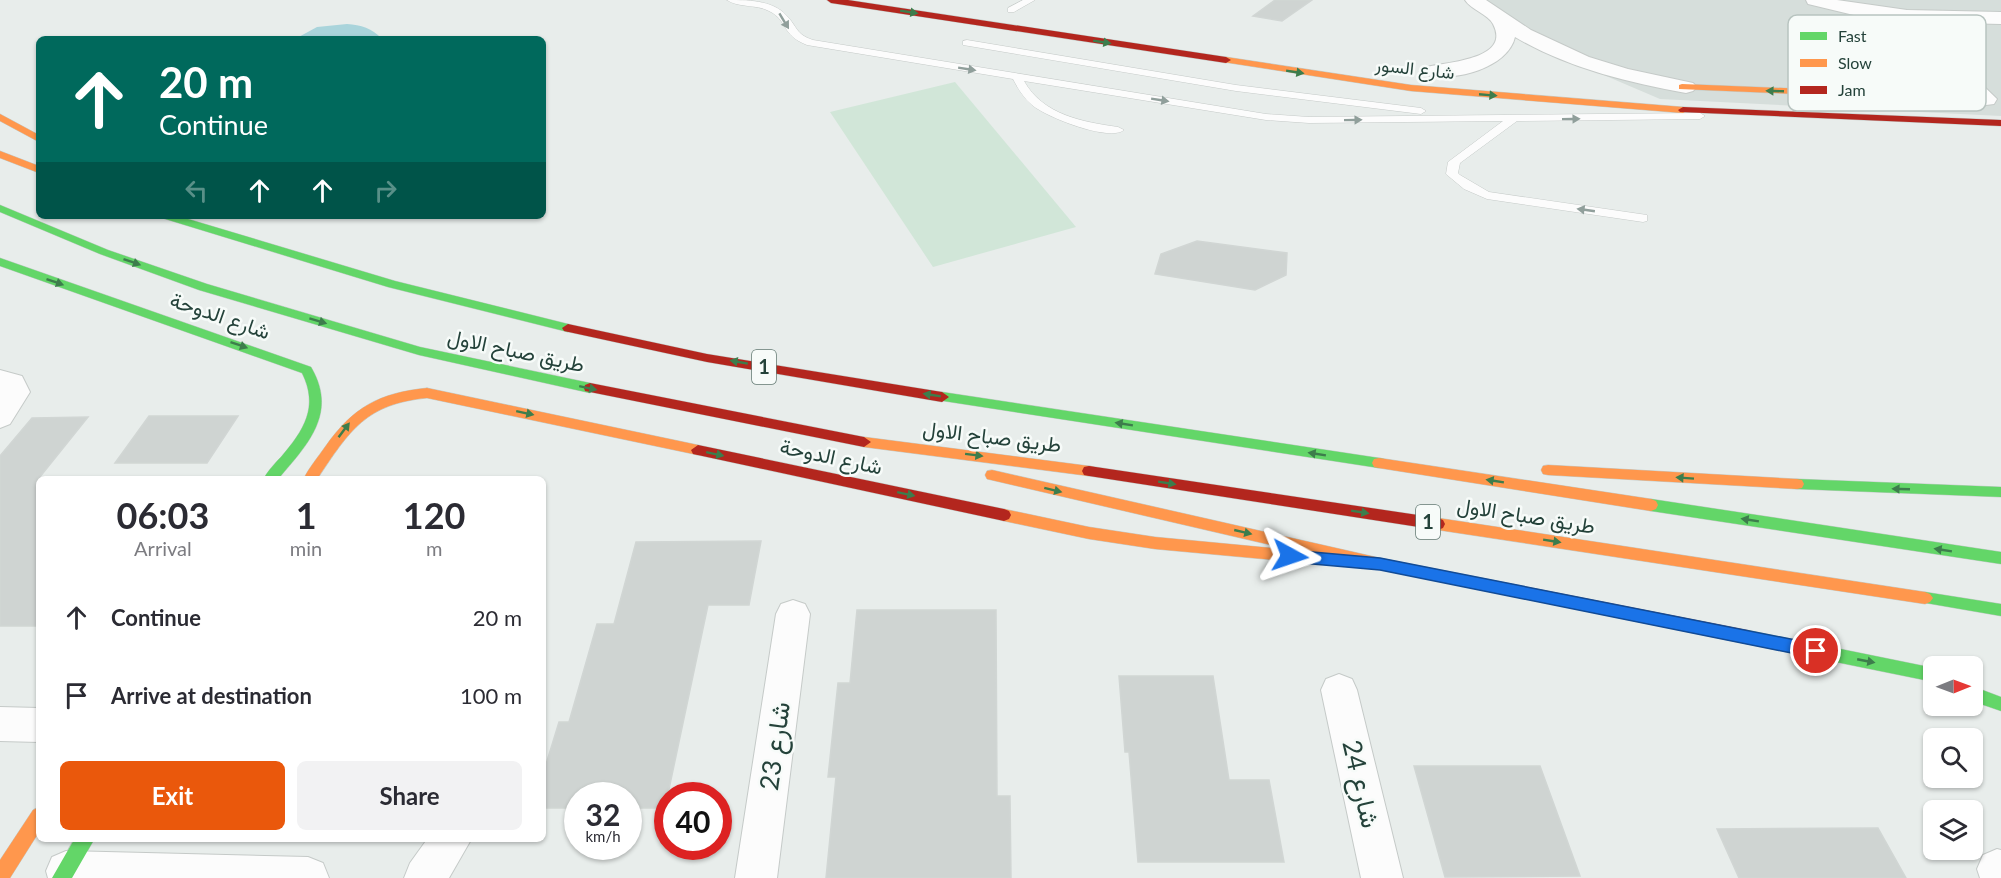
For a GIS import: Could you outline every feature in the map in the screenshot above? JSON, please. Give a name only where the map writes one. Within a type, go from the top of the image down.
[{"type":"main road","name":"شارع السور","points":[[831,0],[1411,88],[1589,104],[1771,115],[2001,123]]},
{"type":"main road","points":[[1010,6],[1032,7]]},
{"type":"main road","name":"شارع السور","points":[[1429,71],[1485,76]]},
{"type":"main road","points":[[1602,83],[1788,91]]},
{"type":"main road","points":[[0,117],[36,137]]},
{"type":"main road","points":[[0,153],[36,169]]},
{"type":"main road","name":"طريق صباح الاول","points":[[0,208],[104,252],[203,287],[419,351],[644,400],[853,441],[1030,462],[2001,610]]},
{"type":"main road","name":"طريق صباح الاول","points":[[176,219],[392,284],[621,341],[852,383],[2001,558]]},
{"type":"main road","points":[[35,239],[104,252]]},
{"type":"main road","name":"شارع الدوحة","points":[[0,262],[307,370],[317,383],[317,409],[304,435],[273,476]]},
{"type":"main road","name":"شارع الدوحة","points":[[312,476],[346,427],[361,412],[389,398],[427,393],[1089,533],[1155,543],[1380,564]]},
{"type":"main road","points":[[853,441],[1380,564],[1923,674]]},
{"type":"main road","points":[[1375,463],[1502,467]]},
{"type":"main road","points":[[1537,469],[1762,483],[2001,492]]},
{"type":"main road","points":[[1983,685],[2001,689]]},
{"type":"main road","points":[[1983,697],[2001,704]]},
{"type":"main road","points":[[0,877],[36,821]]},
{"type":"street","points":[[1474,0],[1502,21],[1542,44],[1587,64],[1630,77],[1686,87]]},
{"type":"street","points":[[1815,0],[1859,12],[1884,15]]},
{"type":"street","points":[[1986,18],[2001,18]]},
{"type":"street","points":[[1429,71],[1467,66],[1494,56],[1507,41],[1502,21]]},
{"type":"street","points":[[0,380],[12,383],[16,392],[0,417]]},
{"type":"street","name":"شارع 23","points":[[756,878],[794,614]]},
{"type":"street","name":"شارع 24","points":[[1340,690],[1382,878]]},
{"type":"street","points":[[0,724],[36,725]]},
{"type":"street","points":[[425,878],[449,842]]},
{"type":"street","points":[[71,863],[308,878]]},
{"type":"lane","points":[[732,0],[765,6],[777,11],[791,33],[811,43],[1288,119],[1513,119],[1771,115]]},
{"type":"lane","points":[[967,43],[1256,91],[1475,118]]},
{"type":"lane","points":[[1017,77],[1029,98],[1049,112],[1076,122],[1118,130]]},
{"type":"lane","points":[[1513,119],[1454,162],[1452,174],[1458,180],[1487,195],[1644,218]]},
{"type":"shaded area","points":[[1470,0],[2001,0],[2001,116],[1901,111],[1986,111],[1986,15],[1788,15],[1788,105],[1660,99],[1512,36]]},
{"type":"green space","points":[[955,82],[1076,227],[933,267],[830,112]]},
{"type":"water","points":[[357,25],[379,36],[300,36],[317,27]]},
{"type":"building","points":[[1275,0],[1312,0],[1282,21],[1253,16]]},
{"type":"building","points":[[1197,241],[1287,253],[1286,275],[1255,290],[1155,274],[1161,254]]},
{"type":"building","points":[[149,416],[238,416],[207,463],[115,463]]},
{"type":"building","points":[[88,417],[41,476],[36,476],[36,626],[0,626],[0,456],[32,418]]},
{"type":"building","points":[[761,541],[749,605],[708,605],[671,782],[654,782],[654,808],[642,808],[642,782],[564,782],[564,808],[546,808],[546,764],[559,722],[569,722],[597,624],[614,624],[636,542]]},
{"type":"building","points":[[857,610],[996,610],[997,796],[1010,796],[1011,878],[826,878],[836,777],[828,777],[838,683],[850,683]]},
{"type":"building","points":[[1119,676],[1213,676],[1229,780],[1269,780],[1284,862],[1138,862],[1129,752],[1125,752]]},
{"type":"building","points":[[1414,766],[1540,766],[1580,876],[1445,877]]},
{"type":"building","points":[[1878,828],[1906,878],[1739,878],[1717,829]]},
{"type":"traffic: fast","points":[[0,208],[104,252],[203,287],[419,351],[590,388]]},
{"type":"traffic: fast","points":[[176,219],[392,284],[568,328]]},
{"type":"traffic: fast","points":[[0,262],[307,370],[315,385],[317,400],[315,414],[301,441],[273,476]]},
{"type":"traffic: fast","points":[[942,397],[1379,463]]},
{"type":"traffic: fast","points":[[1797,484],[2001,492]]},
{"type":"traffic: fast","points":[[1651,505],[2001,558]]},
{"type":"traffic: fast","points":[[1925,598],[2001,610]]},
{"type":"traffic: fast","points":[[1747,637],[1923,673]]},
{"type":"traffic: fast","points":[[1983,697],[2001,704]]},
{"type":"traffic: fast","points":[[61,878],[84,842]]},
{"type":"traffic: slow","points":[[1226,60],[1411,88],[1683,110]]},
{"type":"traffic: slow","points":[[1682,87],[1788,91]]},
{"type":"traffic: slow","points":[[0,117],[36,137]]},
{"type":"traffic: slow","points":[[0,154],[36,169]]},
{"type":"traffic: slow","points":[[312,476],[345,430],[370,408],[386,400],[427,393],[698,450]]},
{"type":"traffic: slow","points":[[864,442],[1089,471]]},
{"type":"traffic: slow","points":[[1379,463],[1651,505]]},
{"type":"traffic: slow","points":[[1548,470],[1797,484]]},
{"type":"traffic: slow","points":[[992,475],[1380,564],[1482,584]]},
{"type":"traffic: slow","points":[[1004,515],[1089,533],[1155,543],[1317,558]]},
{"type":"traffic: slow","points":[[1438,524],[1925,598]]},
{"type":"traffic: slow","points":[[0,877],[36,821]]},
{"type":"traffic: jam","points":[[831,0],[1226,60]]},
{"type":"traffic: jam","points":[[1683,110],[2001,123]]},
{"type":"traffic: jam","points":[[568,328],[707,358],[942,397]]},
{"type":"traffic: jam","points":[[590,388],[864,442]]},
{"type":"traffic: jam","points":[[698,450],[1004,515]]},
{"type":"traffic: jam","points":[[1089,471],[1438,524]]},
{"type":"traffic: jam","points":[[1482,584],[1747,637]]},
{"type":"route","points":[[1290,556],[1380,564],[1816,651]]}]
